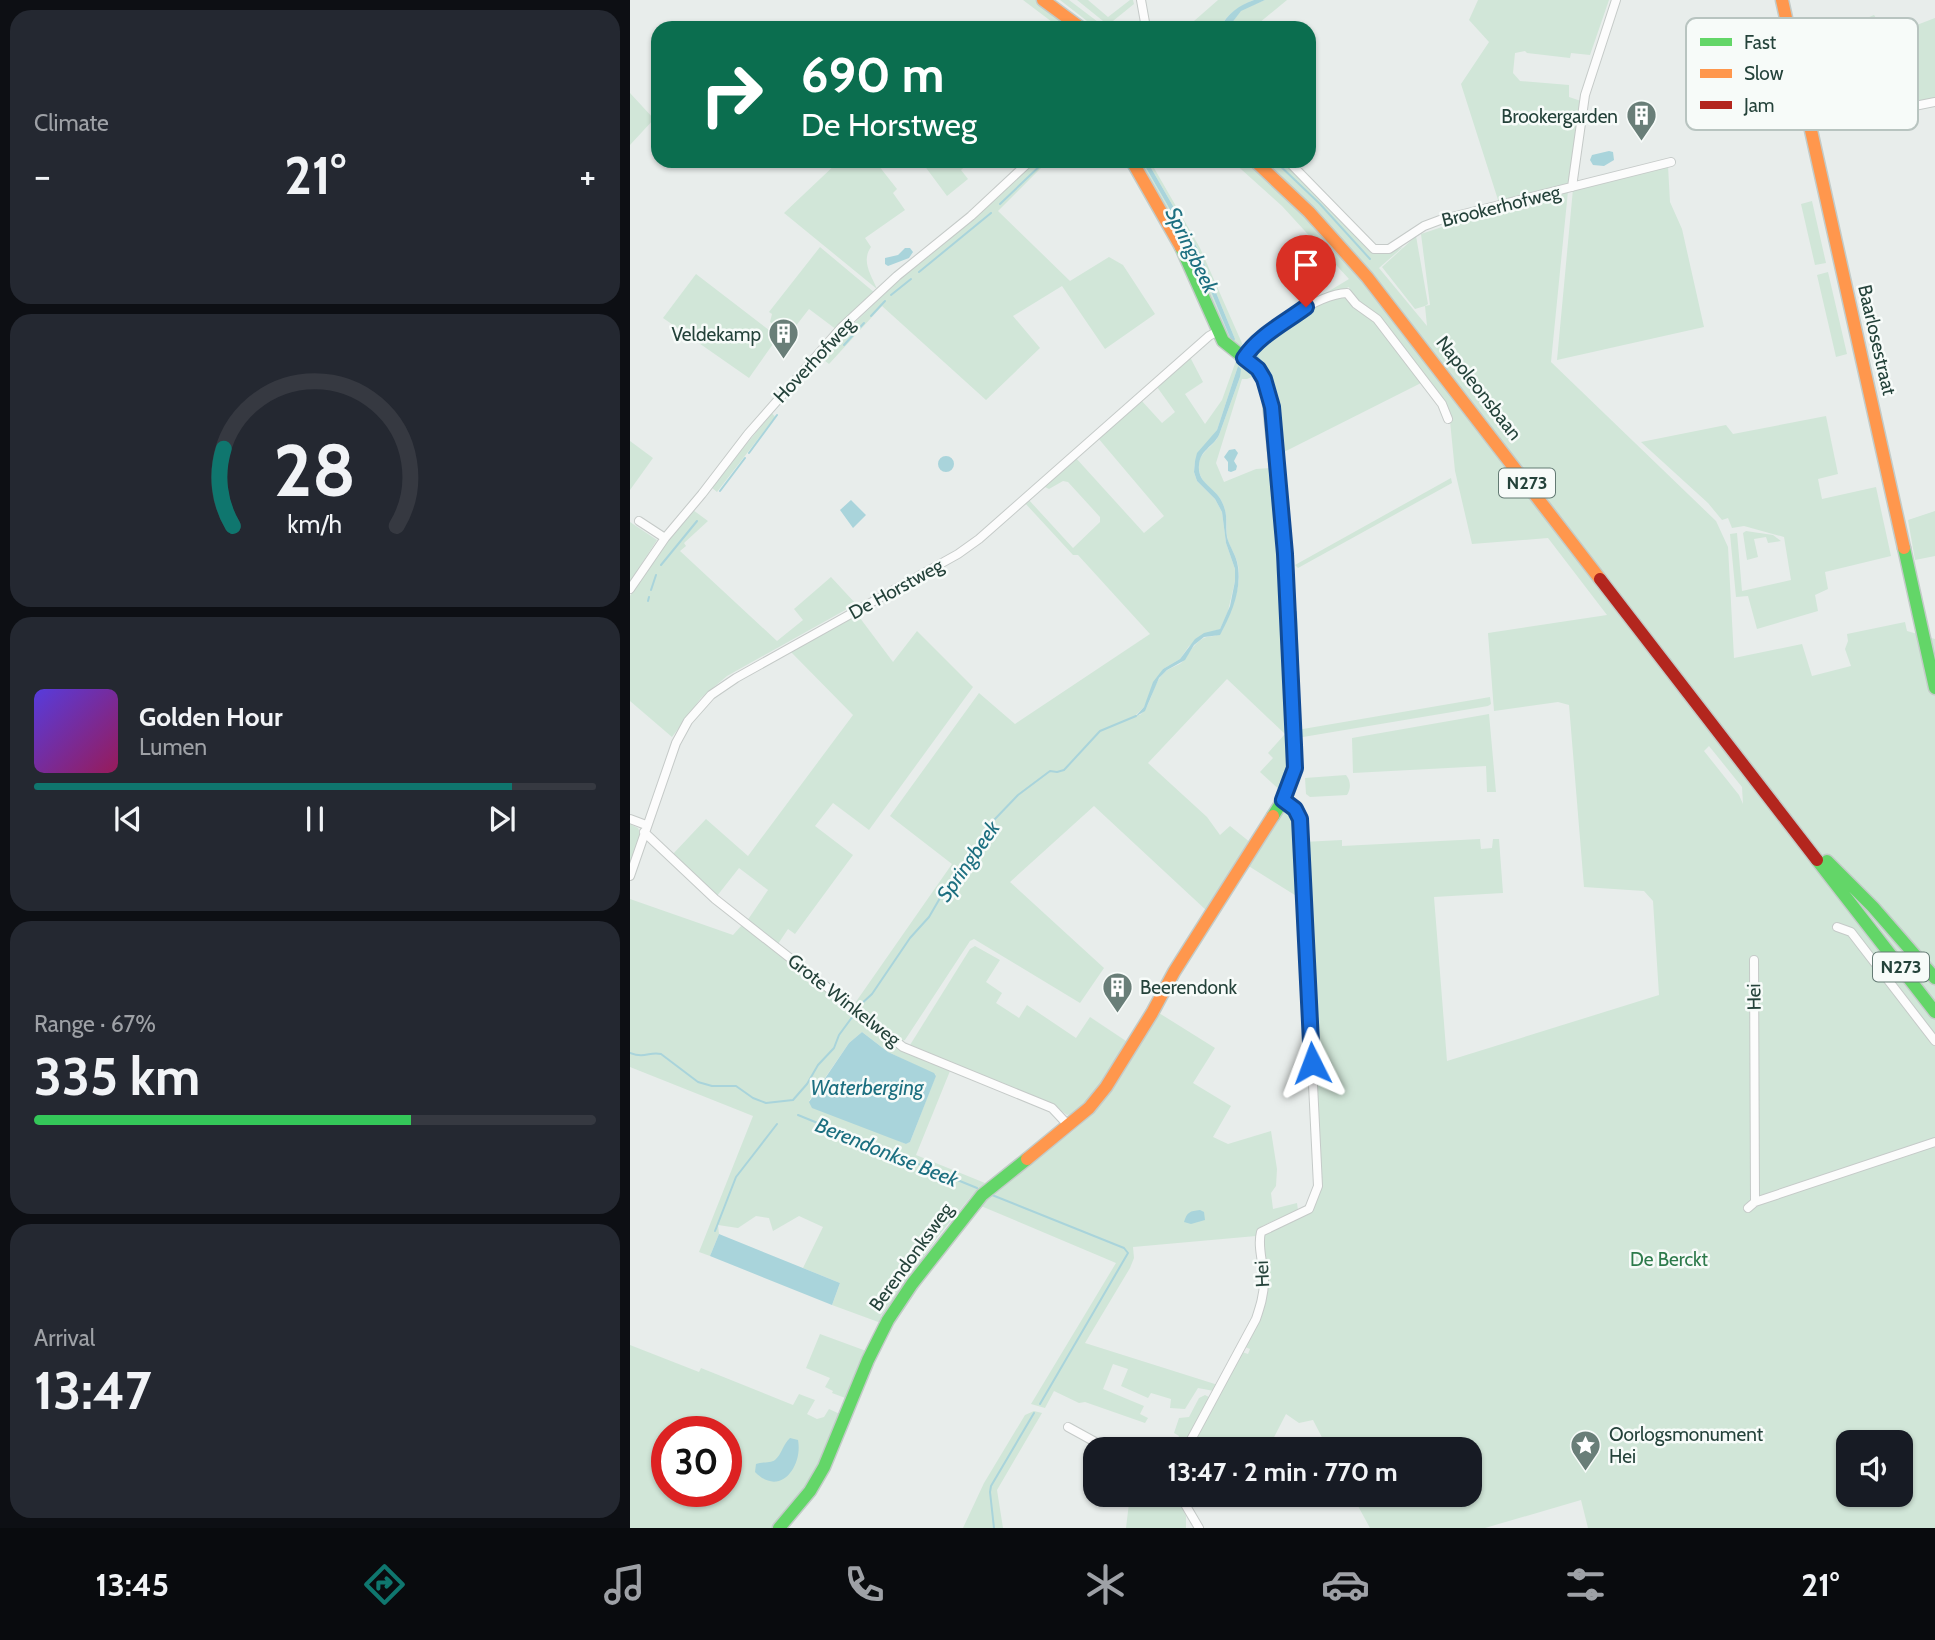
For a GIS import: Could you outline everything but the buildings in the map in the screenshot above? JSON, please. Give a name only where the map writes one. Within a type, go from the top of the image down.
[{"type":"street","points":[[1043,0],[1072,21]]},
{"type":"street","points":[[1056,0],[1084,21]]},
{"type":"street","points":[[1141,0],[1145,21]]},
{"type":"street","points":[[1572,187],[1585,95],[1616,0]]},
{"type":"street","name":"Baarlosestraat","points":[[1782,0],[1786,18]]},
{"type":"street","name":"Baarlosestraat","points":[[1811,130],[1935,688]]},
{"type":"street","name":"Brookerhofweg","points":[[1295,168],[1367,244],[1383,251],[1397,246],[1418,230],[1440,220],[1671,162]]},
{"type":"street","name":"Hoverhofweg","points":[[630,589],[664,538],[748,434],[841,328],[1022,168]]},
{"type":"street","points":[[1136,168],[1192,268],[1218,331]]},
{"type":"street","name":"Napoleonsbaan","points":[[1262,168],[1309,212],[1376,288],[1935,1012]]},
{"type":"street","points":[[1244,358],[1265,336],[1306,307],[1347,293],[1356,304],[1377,319],[1442,404],[1448,419]]},
{"type":"street","name":"Berendonksweg","points":[[779,1528],[810,1490],[824,1467],[868,1360],[888,1320],[912,1283],[982,1195],[1089,1108],[1106,1087],[1174,972],[1283,800],[1295,768],[1285,554],[1272,407],[1264,379],[1258,369],[1228,347],[1218,331]]},
{"type":"street","name":"De Horstweg","points":[[630,876],[676,744],[688,720],[711,695],[736,678],[958,554],[979,539],[1209,336],[1218,331]]},
{"type":"street","points":[[639,521],[664,538]]},
{"type":"street","name":"Hei","points":[[1192,1437],[1256,1319],[1263,1298],[1264,1282],[1259,1240],[1261,1232],[1309,1209],[1318,1186],[1300,819],[1295,809],[1283,800]]},
{"type":"street","name":"Napoleonsbaan","points":[[1786,818],[1882,918],[1935,978]]},
{"type":"street","name":"Grote Winkelweg","points":[[630,820],[645,829],[715,899],[903,1047],[1052,1108],[1068,1125]]},
{"type":"street","points":[[1837,927],[1851,932],[1934,1036]]},
{"type":"street","name":"Hei","points":[[1754,960],[1752,1205],[1935,1142]]},
{"type":"street","points":[[1068,1427],[1086,1437]]},
{"type":"street","points":[[1187,1507],[1199,1528]]},
{"type":"green space","points":[[1023,0],[1038,0],[1066,21],[1051,21]]},
{"type":"green space","points":[[1060,0],[1069,0],[1097,21],[1087,21]]},
{"type":"green space","points":[[1077,0],[1088,0],[1108,17],[1133,0],[1134,4],[1113,21],[1103,21]]},
{"type":"green space","points":[[1218,0],[1254,0],[1234,11],[1225,21],[1194,21]]},
{"type":"green space","points":[[1265,0],[1287,0],[1262,21],[1233,21],[1241,10]]},
{"type":"green space","points":[[1478,0],[1609,0],[1590,55],[1571,53],[1570,58],[1525,51],[1515,53],[1513,73],[1520,81],[1569,85],[1569,97],[1581,101],[1570,181],[1565,186],[1499,203],[1461,84],[1489,42],[1469,20]]},
{"type":"green space","points":[[1935,18],[1935,98],[1918,101],[1918,25]]},
{"type":"green space","points":[[630,93],[651,116],[651,122],[630,145]]},
{"type":"green space","points":[[1668,166],[1670,202],[1682,229],[1704,327],[1557,360],[1573,189]]},
{"type":"green space","points":[[832,168],[880,168],[897,189],[893,193],[905,210],[865,238],[871,247],[867,258],[868,268],[877,289],[784,213]]},
{"type":"green space","points":[[926,168],[963,168],[961,170],[968,179],[947,196]]},
{"type":"green space","points":[[1028,168],[1041,168],[998,211],[1070,281],[1109,257],[1123,265],[1155,314],[1105,349],[1062,286],[1013,316],[1040,348],[986,400],[882,306],[829,364],[820,357],[888,290]]},
{"type":"green space","points":[[1140,168],[1146,168],[1195,253],[1231,340],[1235,339],[1199,251],[1151,168],[1154,168],[1200,248],[1245,350],[1241,352],[1226,340]]},
{"type":"green space","name":"De Berckt","points":[[1240,168],[1254,168],[1287,197],[1365,282],[1740,765],[1739,751],[1370,276],[1311,211],[1267,168],[1291,168],[1365,246],[1383,254],[1403,247],[1379,268],[1427,326],[1425,306],[1430,305],[1421,234],[1478,215],[1568,191],[1551,362],[1716,521],[1728,547],[1734,658],[1802,644],[1812,676],[1851,666],[1845,649],[1847,634],[1905,622],[1907,631],[1935,639],[1935,1528],[1588,1528],[1581,1500],[1485,1528],[1370,1528],[1359,1507],[1482,1507],[1482,1437],[1322,1437],[1313,1420],[1299,1423],[1286,1414],[1274,1437],[1196,1437],[1242,1352],[1248,1354],[1250,1349],[1245,1347],[1263,1309],[1268,1284],[1262,1234],[1307,1211],[1314,1193],[1314,1113],[1303,842],[1342,840],[1342,846],[1480,839],[1481,849],[1492,848],[1493,839],[1499,839],[1503,893],[1434,897],[1447,1061],[1659,995],[1653,901],[1644,891],[1584,887],[1569,705],[1558,702],[1494,711],[1488,633],[1607,615],[1548,538],[1472,544],[1455,471],[1449,411],[1378,318],[1357,303],[1349,287],[1306,305],[1349,279],[1282,206]],"holes":[[[1709,746],[1742,787],[1743,804],[1739,795],[1704,751]]]},
{"type":"green space","points":[[1812,201],[1826,263],[1815,265],[1801,204]]},
{"type":"green space","points":[[1416,236],[1428,304],[1415,309],[1382,267]]},
{"type":"green space","points":[[820,247],[875,293],[837,330],[809,309],[788,336],[770,322],[772,314],[769,312]]},
{"type":"green space","points":[[1828,272],[1847,354],[1836,357],[1817,275]]},
{"type":"green space","points":[[696,274],[778,337],[749,378],[663,318]]},
{"type":"green space","points":[[1345,295],[1376,320],[1423,382],[1280,454],[1275,401],[1269,376],[1254,351],[1307,308]]},
{"type":"green space","points":[[1190,357],[1203,382],[1185,394],[1205,424],[1222,400],[1237,358],[1257,375],[1242,379],[1216,463],[1224,482],[1256,469],[1270,468],[1290,757],[1289,774],[1283,793],[1260,772],[1273,758],[1268,753],[1285,734],[1227,679],[1148,763],[1207,817],[1220,835],[1230,826],[1251,843],[1207,911],[1094,806],[1010,882],[1104,968],[1080,1003],[974,939],[970,941],[902,1041],[853,1006],[952,864],[890,816],[979,693],[1015,724],[1150,634],[1078,555],[1073,555],[1024,502],[1028,499],[1073,548],[1100,522],[1100,517],[1068,482],[1063,481],[1049,489],[1043,486],[1075,457],[1144,533],[1164,516],[1098,438],[1141,400],[1162,423],[1175,412],[1157,387]],"holes":[[[1238,366],[1240,377],[1219,435],[1202,455],[1199,464],[1202,479],[1218,496],[1225,509],[1228,539],[1239,569],[1234,600],[1222,631],[1199,641],[1181,663],[1165,672],[1156,684],[1144,711],[1136,715],[1144,707],[1163,669],[1180,659],[1189,646],[1220,629],[1228,611],[1235,569],[1226,543],[1222,512],[1215,499],[1197,481],[1194,472],[1195,461],[1217,430]]]},
{"type":"green space","points":[[772,413],[775,417],[717,492],[711,487]]},
{"type":"green space","points":[[1826,416],[1838,474],[1818,479],[1822,499],[1876,487],[1891,556],[1825,572],[1828,589],[1815,595],[1818,611],[1757,629],[1748,596],[1736,597],[1730,534],[1737,533],[1742,591],[1791,580],[1784,537],[1744,526],[1732,528],[1728,518],[1722,520],[1708,503],[1641,442],[1726,425],[1733,434]]},
{"type":"green space","points":[[630,441],[653,458],[630,490]]},
{"type":"green space","points":[[1451,478],[1452,483],[1298,568],[1295,565]]},
{"type":"green space","points":[[693,510],[708,521],[684,543],[686,546],[680,551],[777,641],[803,620],[794,609],[831,577],[856,604],[727,676],[701,698],[672,737],[630,701],[630,596],[654,556]]},
{"type":"green space","points":[[1935,511],[1935,556],[1915,560],[1908,520]]},
{"type":"green space","points":[[630,522],[657,540],[630,582]]},
{"type":"green space","points":[[1746,531],[1773,535],[1781,541],[1768,543],[1766,537],[1754,539],[1758,557],[1747,560],[1743,533]]},
{"type":"green space","points":[[857,614],[893,662],[917,631],[973,687],[869,830],[833,803],[815,826],[853,855],[795,934],[788,929],[778,944],[747,921],[768,890],[739,868],[717,896],[673,854],[706,819],[748,856],[853,715],[789,650]]},
{"type":"green space","points":[[1490,697],[1491,704],[1488,706],[1297,738],[1297,730]]},
{"type":"green space","points":[[1489,714],[1496,792],[1487,792],[1486,766],[1353,773],[1352,738]]},
{"type":"green space","points":[[1346,775],[1350,785],[1347,795],[1310,797],[1306,794],[1305,778]]},
{"type":"green space","points":[[1285,810],[1294,818],[1298,897],[1247,865],[1278,816]]},
{"type":"green space","points":[[630,824],[638,828],[640,833],[630,869]]},
{"type":"green space","points":[[630,899],[733,935],[742,925],[897,1047],[950,1071],[916,1155],[985,1183],[940,1234],[881,1316],[881,1323],[832,1305],[840,1283],[803,1268],[823,1227],[799,1216],[773,1231],[769,1218],[756,1216],[738,1228],[718,1225],[719,1234],[710,1256],[699,1252],[753,1116],[630,1067]],"holes":[[[862,1032],[888,1052],[936,1075],[910,1142],[906,1144],[809,1101],[849,1043]]]},
{"type":"green space","points":[[975,946],[1000,960],[986,982],[1002,993],[996,1003],[1019,1018],[1027,1005],[1076,1038],[1090,1017],[1126,1041],[1128,1045],[1101,1086],[1076,1112],[1067,1115],[1053,1105],[914,1049],[910,1045],[970,949]]},
{"type":"green space","points":[[1159,1013],[1215,1048],[1193,1083],[1231,1106],[1213,1137],[1228,1144],[1271,1131],[1277,1169],[1276,1186],[1271,1193],[1273,1209],[1297,1203],[1298,1210],[1262,1226],[1256,1236],[1133,1247],[1134,1258],[1130,1268],[1085,1343],[1218,1385],[1214,1391],[1198,1388],[1185,1409],[1170,1408],[1171,1399],[1151,1393],[1148,1398],[1121,1386],[1128,1369],[1113,1364],[1103,1389],[1144,1406],[1140,1414],[1148,1418],[1145,1423],[1085,1402],[1079,1403],[1054,1391],[1045,1408],[1031,1404],[1116,1263],[981,1206],[1007,1180],[1066,1137],[1094,1112],[1120,1078]]},
{"type":"green space","points":[[820,1334],[869,1352],[848,1399],[825,1387],[830,1378],[806,1368]]},
{"type":"green space","points":[[630,1345],[699,1372],[701,1368],[793,1405],[799,1394],[815,1400],[807,1414],[817,1419],[824,1417],[829,1409],[842,1415],[810,1484],[774,1528],[630,1528]]},
{"type":"green space","points":[[1205,1395],[1211,1398],[1190,1437],[1179,1437],[1174,1433],[1179,1418],[1189,1417],[1199,1398]]},
{"type":"green space","points":[[1034,1411],[1042,1413],[997,1490],[1003,1528],[963,1528],[984,1483],[1025,1415]]},
{"type":"green space","points":[[1129,1507],[1182,1507],[1186,1516],[1186,1528],[1126,1528]]},
{"type":"water","points":[[1254,0],[1265,0],[1241,11],[1233,21],[1224,21],[1234,11]]},
{"type":"water","points":[[1613,152],[1614,160],[1604,166],[1593,165],[1590,160],[1592,155]]},
{"type":"water","points":[[1146,168],[1151,168],[1199,251],[1234,341],[1231,340],[1195,253]]},
{"type":"water","points":[[905,248],[910,248],[913,252],[909,258],[888,266],[885,264],[885,258],[898,255]]},
{"type":"water","points":[[1238,366],[1241,369],[1240,377],[1219,435],[1204,452],[1199,465],[1201,476],[1221,500],[1225,510],[1227,537],[1238,571],[1235,600],[1220,635],[1204,637],[1194,645],[1185,660],[1167,670],[1159,678],[1145,711],[1135,717],[1144,707],[1153,682],[1163,669],[1180,659],[1195,639],[1204,633],[1220,629],[1230,606],[1235,569],[1226,543],[1222,512],[1215,499],[1197,481],[1194,472],[1197,453],[1217,430]]},
{"type":"water","points":[[1235,449],[1238,453],[1234,461],[1237,466],[1236,470],[1231,472],[1228,471],[1228,462],[1224,457],[1229,450]]},
{"type":"water","points":[[943,456],[949,456],[954,464],[952,470],[943,472],[938,467],[938,461]]},
{"type":"water","points":[[851,500],[866,515],[853,528],[840,510]]},
{"type":"water","name":"Waterberging","points":[[862,1032],[888,1052],[936,1076],[910,1142],[906,1144],[812,1108],[809,1102],[849,1043]]},
{"type":"water","points":[[1200,1210],[1204,1212],[1205,1220],[1191,1224],[1184,1222],[1189,1213]]},
{"type":"water","points":[[719,1234],[840,1283],[832,1305],[710,1256]]},
{"type":"water","points":[[790,1438],[798,1440],[799,1450],[788,1476],[773,1482],[755,1472],[756,1464],[775,1460]]},
{"type":"waterway","points":[[1000,204],[1038,168]]},
{"type":"waterway","points":[[1282,168],[1320,204],[1370,259]]},
{"type":"waterway","points":[[919,272],[991,213]]},
{"type":"waterway","points":[[891,295],[911,279]]},
{"type":"waterway","points":[[871,316],[885,301]]},
{"type":"waterway","points":[[844,345],[864,323]]},
{"type":"waterway","points":[[1255,352],[1273,385],[1278,418]]},
{"type":"waterway","points":[[749,453],[777,415]]},
{"type":"waterway","points":[[1280,428],[1283,460]]},
{"type":"waterway","points":[[720,491],[745,458]]},
{"type":"waterway","points":[[1284,474],[1293,561]]},
{"type":"waterway","points":[[661,565],[697,521]]},
{"type":"waterway","points":[[651,590],[656,575]]},
{"type":"waterway","points":[[648,601],[649,597]]},
{"type":"waterway","points":[[1296,612],[1298,664]]},
{"type":"waterway","points":[[1298,674],[1300,730]]},
{"type":"waterway","name":"Springbeek","points":[[859,1006],[872,994],[910,938],[929,917],[947,886],[973,855],[994,820],[1018,795],[1050,771],[1064,770],[1100,731],[1136,716]]},
{"type":"waterway","points":[[1300,748],[1301,763]]},
{"type":"waterway","name":"Springbeek","points":[[630,1053],[661,1054],[698,1082],[712,1086],[736,1086],[766,1103],[793,1100],[834,1048],[839,1035],[853,1016]]},
{"type":"waterway","name":"Berendonkse Beek","points":[[798,1115],[977,1188]]},
{"type":"waterway","points":[[715,1231],[736,1177],[777,1124]]},
{"type":"waterway","name":"Berendonkse Beek","points":[[992,1195],[1124,1248],[1128,1253],[1040,1404]]},
{"type":"waterway","name":"Berendonkse Beek","points":[[994,1528],[991,1486],[1034,1413]]},
{"type":"traffic: fast","points":[[1181,247],[1223,341],[1258,369],[1268,392],[1285,554],[1295,768],[1283,800],[1273,816]]},
{"type":"traffic: fast","points":[[1904,548],[1935,688]]},
{"type":"traffic: fast","points":[[1817,860],[1935,1012]]},
{"type":"traffic: fast","points":[[1827,861],[1873,907],[1935,978]]},
{"type":"traffic: fast","points":[[779,1528],[810,1491],[824,1467],[868,1360],[888,1320],[912,1284],[982,1195],[1027,1159]]},
{"type":"traffic: slow","points":[[1043,0],[1072,21]]},
{"type":"traffic: slow","points":[[1782,0],[1786,18]]},
{"type":"traffic: slow","points":[[1811,130],[1904,548]]},
{"type":"traffic: slow","points":[[1136,168],[1181,247]]},
{"type":"traffic: slow","points":[[1262,168],[1309,212],[1367,277],[1600,579]]},
{"type":"traffic: slow","points":[[1027,1159],[1089,1108],[1106,1087],[1174,972],[1273,816]]},
{"type":"traffic: jam","points":[[1600,579],[1817,860]]},
{"type":"place","name":"Brookergarden","points":[[1641,143]]},
{"type":"place","name":"Veldekamp","points":[[784,361]]},
{"type":"place","name":"Beerendonk","points":[[1117,1014]]},
{"type":"place","name":"Oorlogsmonument Hei","points":[[1586,1472]]},
{"type":"route","points":[[1306,307],[1265,336],[1244,358],[1258,369],[1264,379],[1272,407],[1285,554],[1295,768],[1283,800],[1295,809],[1300,819],[1312,1063]]}]
